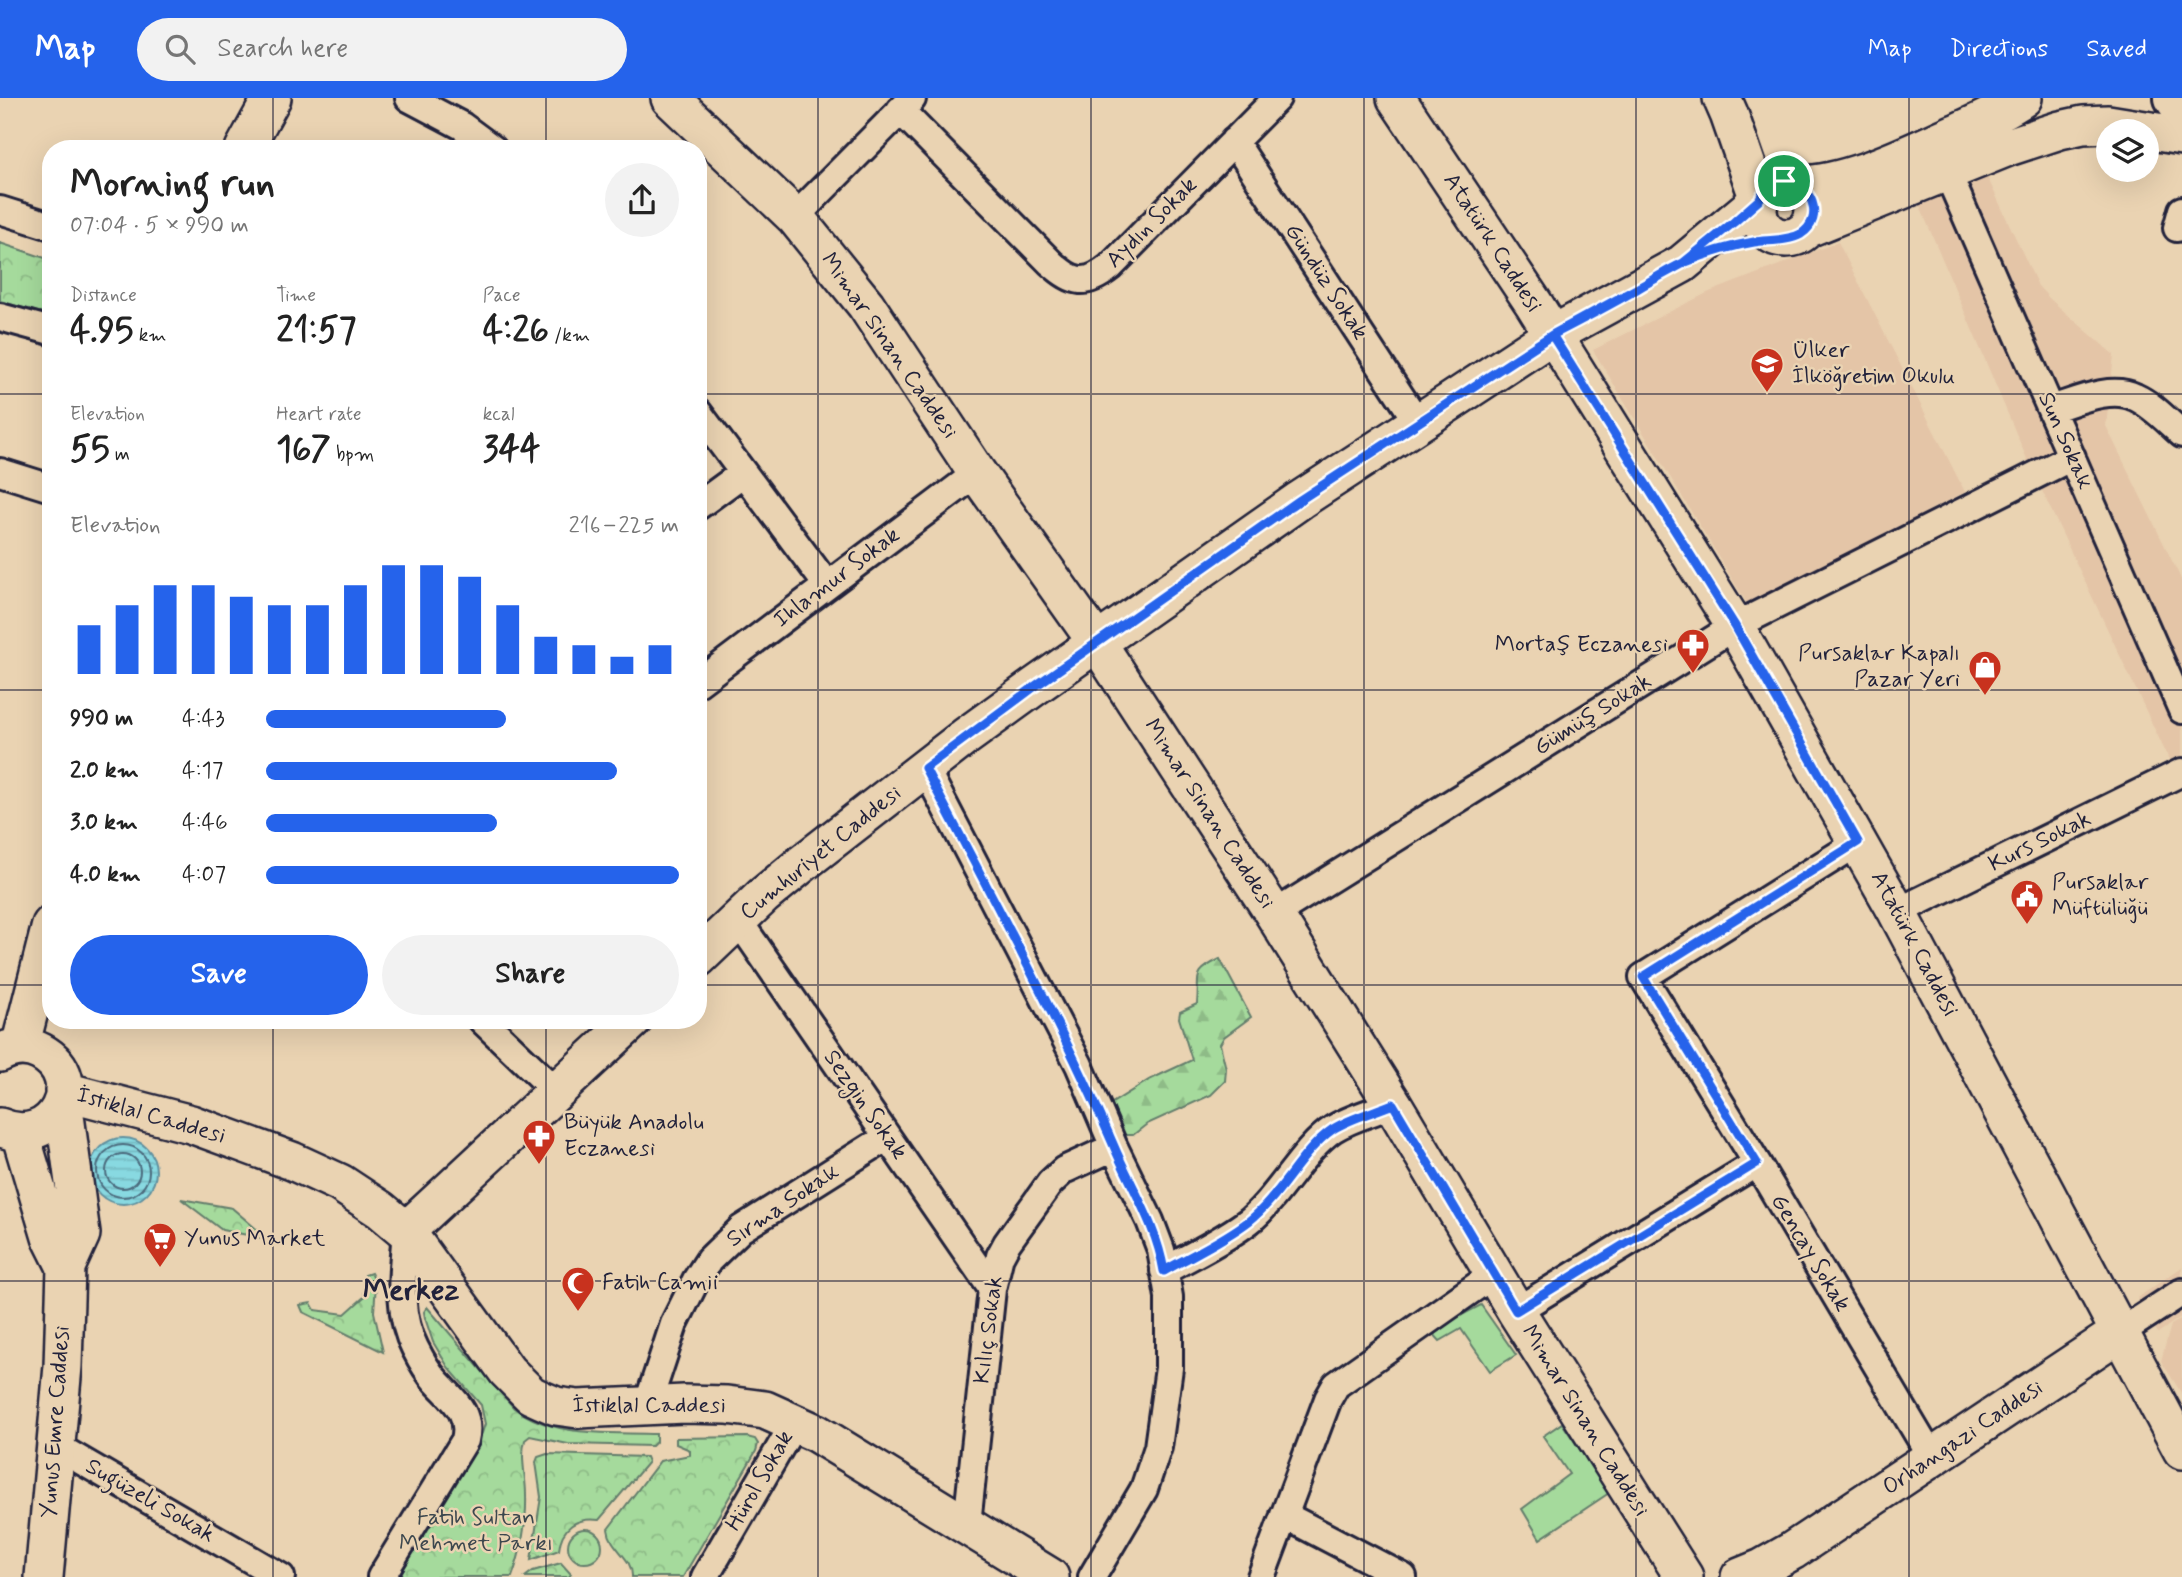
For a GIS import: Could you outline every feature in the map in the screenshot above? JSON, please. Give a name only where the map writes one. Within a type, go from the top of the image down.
[{"type":"highway","points":[[2174,98],[2182,110]]},
{"type":"street","points":[[249,140],[272,98]]},
{"type":"street","points":[[409,98],[462,126],[481,140]]},
{"type":"street","name":"Mimar Sinan Caddesi","points":[[670,98],[795,217],[866,305],[977,473],[1098,643],[1274,914],[1393,1104],[1516,1311],[1684,1577]]},
{"type":"street","name":"Aydın Sokak","points":[[906,104],[1051,264],[1071,278],[1091,281],[1110,267],[1277,98]]},
{"type":"street","name":"Atatürk Caddesi","points":[[1396,98],[1534,304],[1735,626],[1898,912],[2182,1450]]},
{"type":"street","points":[[795,217],[906,104]]},
{"type":"street","points":[[1725,106],[1767,163],[1794,183],[1812,199],[1814,211],[1794,233],[1768,232],[1761,225],[1757,212],[1759,200],[1764,191],[1772,185],[1794,183],[1826,183],[1849,176],[1909,154],[1999,104]]},
{"type":"street","points":[[1725,106],[1759,200]]},
{"type":"street","points":[[1682,264],[1718,251],[1794,233],[2060,130],[2083,125],[2108,124],[2182,136]]},
{"type":"street","name":"Gündüz Sokak","points":[[1234,141],[1418,423]]},
{"type":"street","name":"Sun Sokak","points":[[1947,172],[2182,710]]},
{"type":"street","points":[[1682,264],[1759,200]]},
{"type":"street","points":[[0,210],[42,223]]},
{"type":"street","name":"Cumhuriyet Caddesi","points":[[707,949],[803,863],[925,768],[1158,598],[1289,508],[1552,335],[1682,264]]},
{"type":"street","points":[[0,317],[42,329]]},
{"type":"street","points":[[2050,409],[2109,393],[2124,393],[2147,404],[2182,435]]},
{"type":"street","points":[[707,424],[827,585]]},
{"type":"street","name":"Gümüş Sokak","points":[[1274,914],[1735,626],[2072,457]]},
{"type":"street","points":[[0,472],[42,485]]},
{"type":"street","points":[[707,500],[744,473]]},
{"type":"street","name":"Ihlamur Sokak","points":[[707,676],[977,473]]},
{"type":"street","points":[[925,768],[1079,1065],[1161,1250],[1169,1297],[1169,1368],[1158,1447],[1144,1489],[1092,1577]]},
{"type":"street","name":"Kurs Sokak","points":[[1898,912],[2182,772]]},
{"type":"street","name":"Gencay Sokak","points":[[1858,842],[1643,977],[1932,1458]]},
{"type":"street","name":"Sezgin Sokak","points":[[738,920],[992,1289]]},
{"type":"street","points":[[15,1050],[42,956]]},
{"type":"street","points":[[15,1050],[45,1042],[46,1029]]},
{"type":"street","points":[[491,1029],[557,1092]]},
{"type":"street","points":[[381,1577],[465,1440],[467,1431],[462,1409],[425,1367],[405,1324],[402,1301],[405,1231],[624,1029]]},
{"type":"street","points":[[15,1050],[62,1075],[81,1234],[66,1267]]},
{"type":"street","points":[[64,1096],[58,1112],[42,1127],[7,1131],[66,1267]]},
{"type":"street","name":"İstiklal Caddesi","points":[[64,1096],[191,1124],[292,1161],[340,1183],[381,1210],[405,1231],[507,1371],[531,1395],[556,1406],[578,1409],[727,1405],[765,1410],[795,1422],[967,1524],[1050,1577]]},
{"type":"street","points":[[1164,1271],[1250,1221],[1319,1142],[1334,1129],[1393,1104]]},
{"type":"street","name":"Sırma Sokak","points":[[647,1406],[674,1324],[709,1260],[741,1229],[887,1137]]},
{"type":"street","name":"Kılıç Sokak","points":[[967,1524],[992,1289],[1000,1256],[1050,1183],[1064,1170],[1114,1147]]},
{"type":"street","points":[[1516,1311],[1757,1163]]},
{"type":"street","name":"Yunus Emre Caddesi","points":[[44,1577],[63,1366],[66,1267]]},
{"type":"street","points":[[1261,1577],[1328,1399],[1336,1385],[1494,1274]]},
{"type":"street","name":"Orhangazi Caddesi","points":[[1740,1577],[1792,1551],[2182,1292]]},
{"type":"street","name":"Hürol Sokak","points":[[705,1577],[795,1422]]},
{"type":"street","name":"Sugüzeli Sokak","points":[[56,1446],[281,1577]]},
{"type":"street","points":[[1284,1515],[1403,1577]]},
{"type":"shaded area","points":[[1984,170],[2038,286],[2114,355],[2106,426],[2182,581],[2182,787],[2027,459],[1919,204]]},
{"type":"shaded area","name":"Ülker İlköğretim Okulu","points":[[1838,242],[1965,492],[1748,605],[1593,350],[1707,293]]},
{"type":"shaded area","points":[[2182,1267],[2182,1316],[2158,1333],[2137,1298]]},
{"type":"shaded area","points":[[2182,1318],[2182,1394],[2161,1361],[2171,1325]]},
{"type":"green space","points":[[0,243],[42,257],[42,313],[0,301]]},
{"type":"green space","points":[[1220,959],[1251,1017],[1224,1037],[1220,1044],[1226,1069],[1225,1081],[1211,1095],[1147,1124],[1133,1135],[1121,1135],[1109,1105],[1149,1080],[1192,1060],[1179,1018],[1180,1012],[1197,1004],[1201,972]]},
{"type":"green space","points":[[181,1199],[232,1208],[268,1239],[222,1230]]},
{"type":"green space","points":[[371,1273],[376,1283],[374,1312],[383,1352],[303,1312],[300,1305],[311,1303],[315,1310],[345,1314],[364,1297],[365,1275]]},
{"type":"green space","points":[[1481,1305],[1516,1355],[1490,1371],[1461,1329],[1440,1341],[1431,1331]]},
{"type":"green space","name":"Fatih Sultan Mehmet Parkı","points":[[427,1307],[514,1408],[530,1418],[582,1432],[656,1434],[656,1442],[652,1446],[568,1444],[530,1436],[525,1440],[523,1454],[526,1515],[521,1547],[512,1577],[399,1577],[485,1424],[481,1405],[448,1367],[433,1342],[425,1318]]},
{"type":"green space","points":[[1562,1423],[1609,1493],[1540,1539],[1522,1509],[1569,1474],[1543,1436]]},
{"type":"green space","points":[[676,1438],[755,1439],[758,1444],[756,1451],[683,1577],[632,1577],[629,1564],[613,1542],[608,1529],[660,1461],[690,1455],[690,1450],[676,1444]]},
{"type":"green space","points":[[547,1454],[646,1457],[648,1462],[599,1520],[577,1522],[563,1535],[559,1550],[531,1560],[541,1497],[536,1462],[538,1457]]},
{"type":"green space","points":[[585,1529],[597,1534],[602,1546],[597,1558],[585,1563],[573,1558],[568,1546],[573,1534]]},
{"type":"green space","points":[[561,1563],[571,1574],[569,1577],[525,1577],[533,1571]]},
{"type":"water","points":[[123,1138],[146,1148],[156,1171],[146,1194],[123,1204],[100,1194],[90,1171],[100,1148]]},
{"type":"place","name":"Ülker İlköğretim Okulu","points":[[1767,394]]},
{"type":"place","name":"Mortaş Eczanesi","points":[[1693,675]]},
{"type":"place","name":"Pursaklar Kapalı Pazar Yeri","points":[[1985,697]]},
{"type":"place","name":"Pursaklar Müftülüğü","points":[[2027,926]]},
{"type":"place","name":"Büyük Anadolu Eczanesi","points":[[539,1166]]},
{"type":"place","name":"Yunus Market","points":[[160,1269]]},
{"type":"place","name":"Fatih Camii","points":[[578,1313]]},
{"type":"district","name":"Merkez","points":[[411,1290]]},
{"type":"route","points":[[1784,181],[1764,191],[1759,200],[1682,264],[1552,335],[1300,500],[1158,598],[925,768],[1079,1065],[1114,1147],[1150,1221],[1161,1250],[1164,1271],[1250,1221],[1307,1155],[1334,1129],[1393,1104],[1516,1311],[1757,1163],[1643,977],[1858,842],[1735,626],[1552,335],[1615,302],[1682,264],[1718,251],[1800,234],[1811,222],[1814,211],[1812,199],[1807,190],[1784,181]]}]
